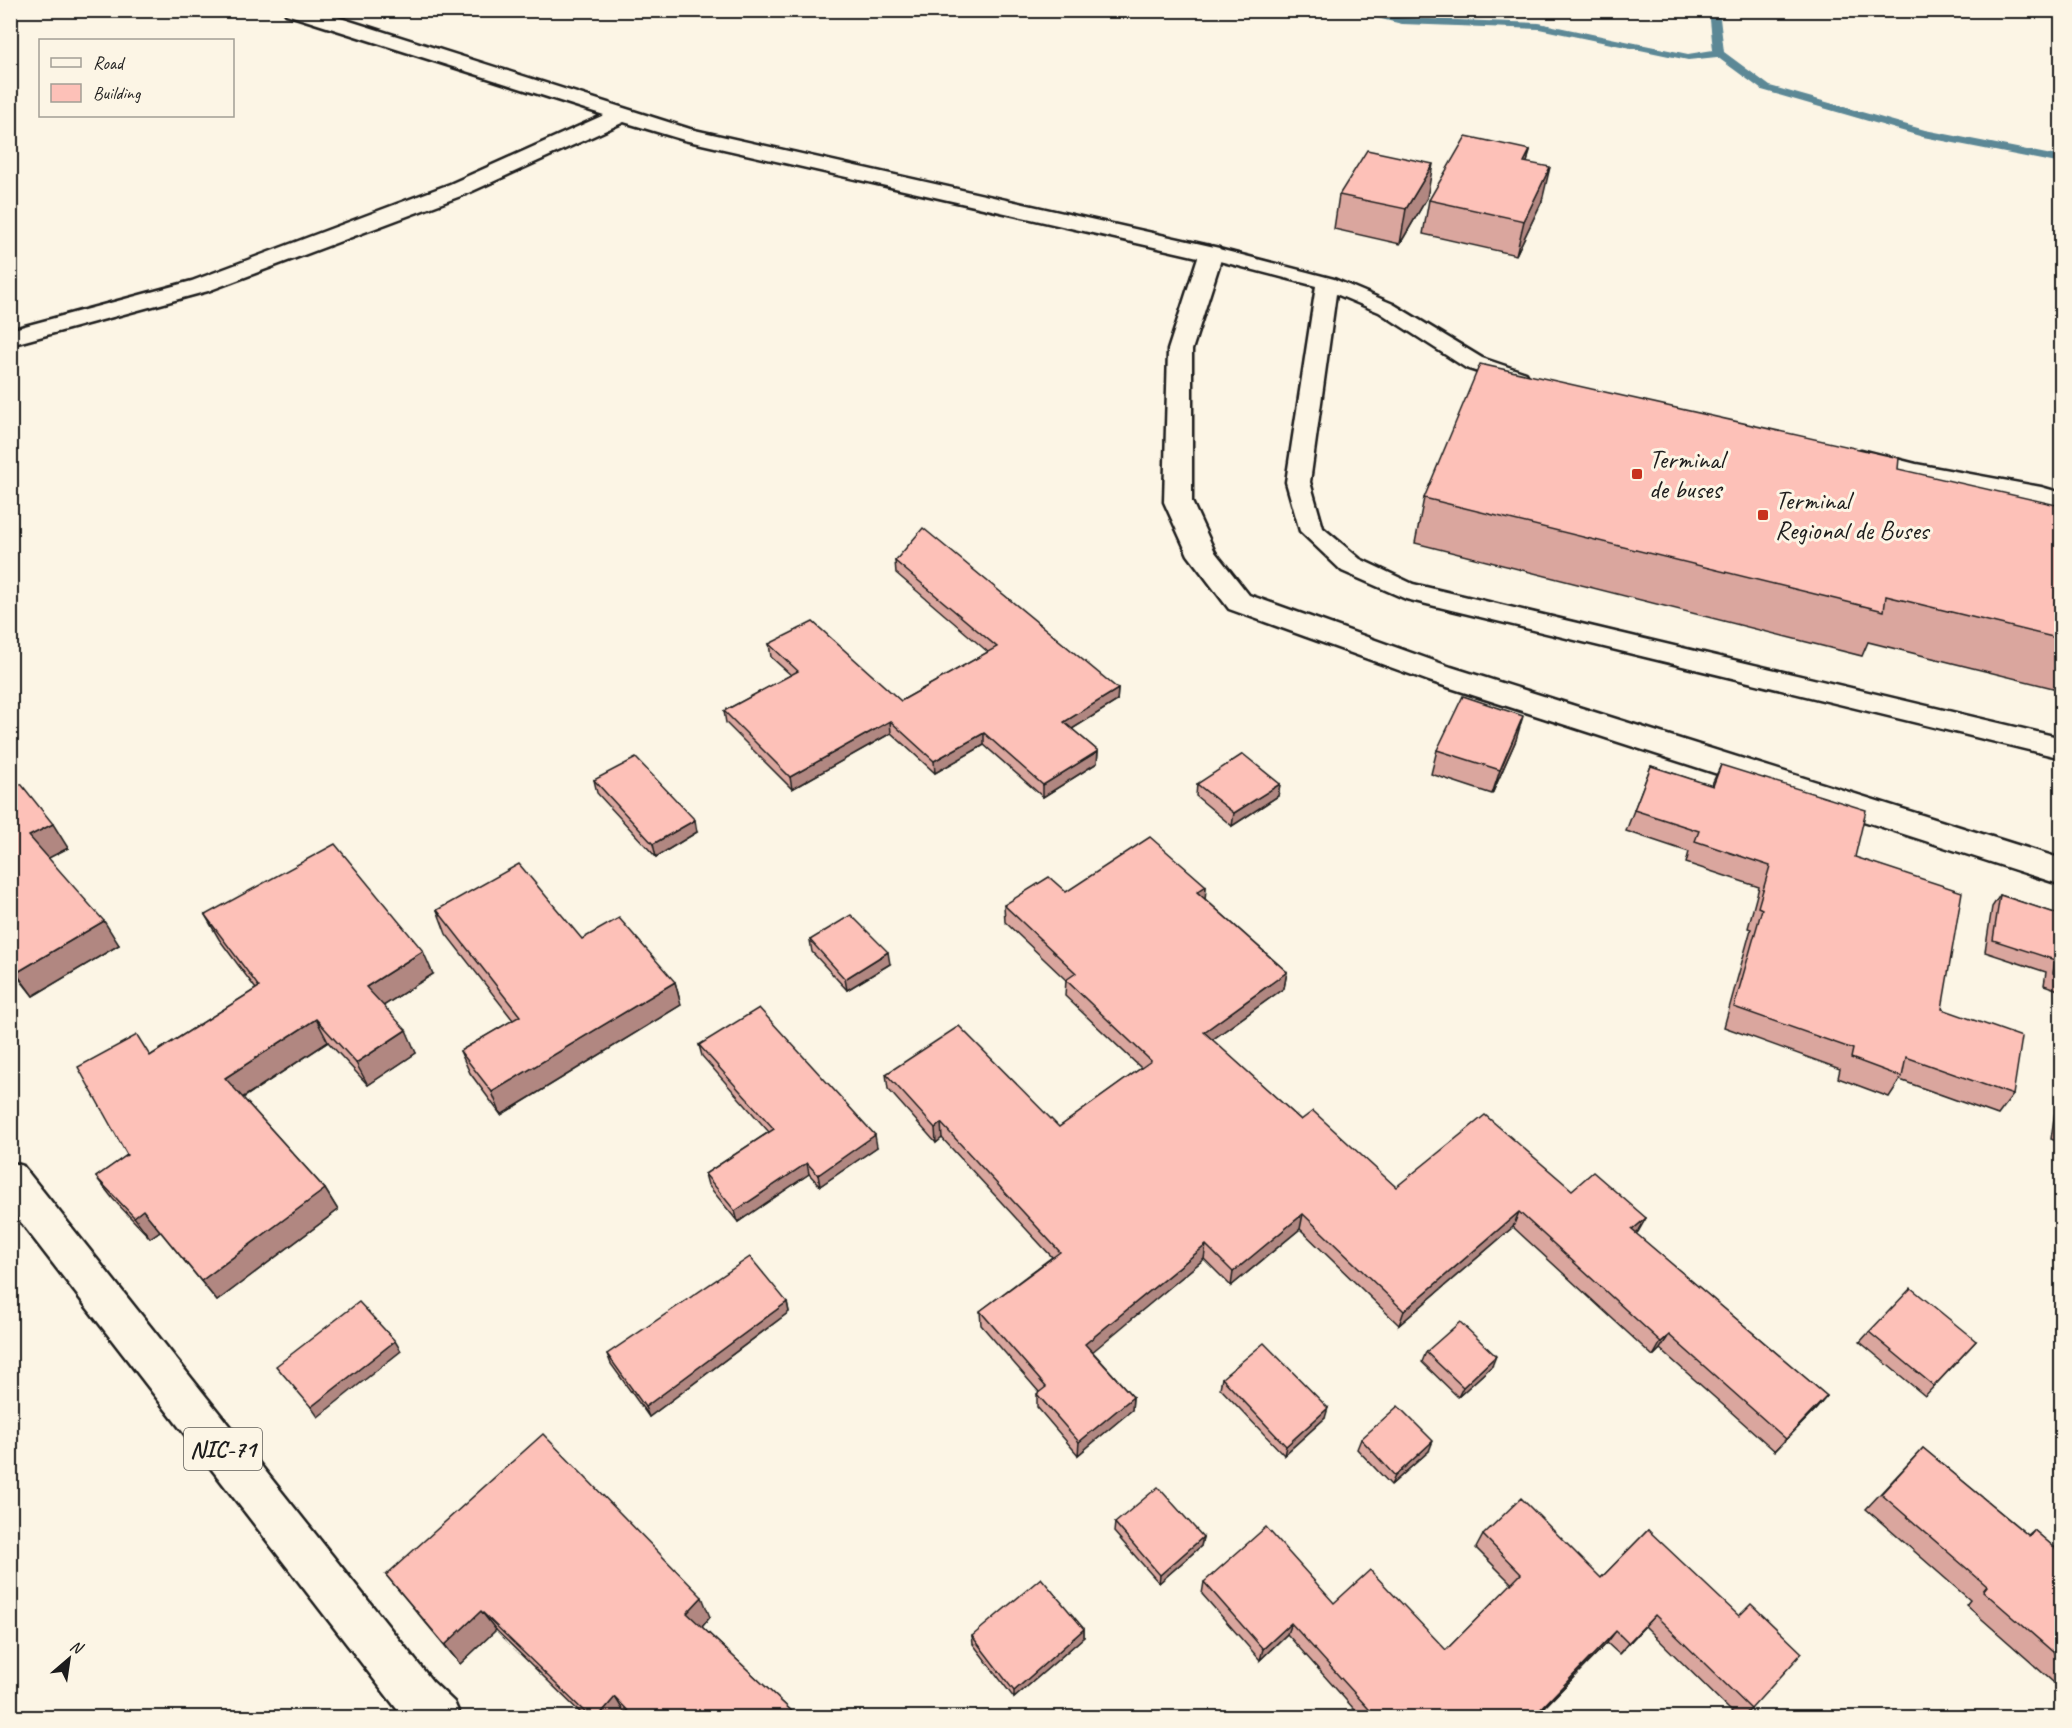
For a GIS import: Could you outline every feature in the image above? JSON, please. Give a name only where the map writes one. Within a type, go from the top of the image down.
[{"type":"main road","points":[[293,10],[684,134],[1211,253],[1180,350],[1178,502],[1202,555],[1239,602],[1440,674],[2061,872]]},
{"type":"main road","points":[[10,338],[200,286],[458,189],[622,115]]},
{"type":"main road","name":"NIC-71","points":[[10,1178],[416,1697],[438,1718]]},
{"type":"lane","points":[[1211,253],[1328,283],[1386,308],[1474,363],[1538,385]]},
{"type":"lane","points":[[1328,283],[1298,482],[1312,531],[1351,566],[1406,591],[2061,748]]},
{"type":"lane","points":[[1835,450],[1916,471],[2032,492],[2061,501]]},
{"type":"building","points":[[1466,136],[1530,150],[1524,162],[1550,167],[1524,221],[1429,200]]},
{"type":"building","points":[[1367,150],[1433,164],[1406,209],[1339,195]]},
{"type":"building","points":[[1480,364],[1899,458],[1898,469],[2061,506],[2061,639],[1886,596],[1884,611],[1424,498]]},
{"type":"building","points":[[923,528],[1118,689],[1064,722],[1098,751],[1043,785],[984,733],[934,761],[890,721],[790,777],[724,711],[798,671],[769,644],[813,622],[901,701],[997,647],[895,561]]},
{"type":"building","points":[[1463,696],[1523,716],[1500,770],[1437,750]]},
{"type":"building","points":[[1243,754],[1280,784],[1234,813],[1197,784]]},
{"type":"building","points":[[636,758],[695,820],[653,844],[594,780]]},
{"type":"building","points":[[1721,765],[1866,810],[1855,857],[1962,892],[1942,1009],[2022,1037],[2013,1095],[1906,1057],[1902,1077],[1851,1058],[1853,1049],[1734,1007],[1762,909],[1758,907],[1770,866],[1695,841],[1699,831],[1634,810],[1651,766],[1713,786]]},
{"type":"building","points":[[21,784],[53,824],[29,836],[104,921],[16,973],[10,966],[10,790]]},
{"type":"building","points":[[1150,837],[1206,886],[1197,892],[1287,972],[1204,1032],[1301,1120],[1313,1111],[1396,1187],[1485,1115],[1572,1190],[1593,1172],[1646,1218],[1632,1230],[1827,1396],[1786,1439],[1669,1335],[1661,1342],[1519,1212],[1404,1311],[1303,1214],[1233,1272],[1206,1245],[1085,1344],[1133,1397],[1079,1442],[1037,1394],[1046,1387],[980,1311],[1060,1252],[941,1123],[935,1128],[886,1074],[959,1026],[1059,1127],[1151,1061],[1066,980],[1076,973],[1004,905],[1049,877],[1066,892]]},
{"type":"building","points":[[335,844],[423,951],[366,987],[406,1030],[356,1063],[316,1019],[225,1078],[325,1189],[201,1281],[143,1210],[134,1217],[96,1177],[127,1155],[78,1067],[137,1035],[150,1056],[259,987],[205,915]]},
{"type":"building","points":[[519,864],[582,939],[619,918],[675,982],[492,1092],[460,1051],[520,1016],[437,910]]},
{"type":"building","points":[[2000,895],[2061,915],[2061,976],[2053,973],[2055,960],[1993,940]]},
{"type":"building","points":[[851,915],[888,952],[845,979],[810,940]]},
{"type":"building","points":[[759,1008],[875,1135],[818,1175],[807,1163],[735,1211],[705,1174],[774,1129],[699,1045]]},
{"type":"building","points":[[750,1257],[787,1302],[645,1407],[607,1354]]},
{"type":"building","points":[[1911,1288],[1976,1341],[1934,1386],[1869,1332]]},
{"type":"building","points":[[359,1302],[395,1341],[311,1407],[276,1366]]},
{"type":"building","points":[[1460,1322],[1496,1356],[1463,1387],[1426,1352]]},
{"type":"building","points":[[1264,1343],[1328,1408],[1286,1446],[1222,1378]]},
{"type":"building","points":[[1398,1406],[1433,1441],[1395,1476],[1361,1439]]},
{"type":"building","points":[[543,1434],[702,1597],[687,1613],[799,1718],[635,1718],[615,1697],[597,1718],[591,1718],[481,1611],[445,1645],[386,1575]]},
{"type":"building","points":[[1923,1448],[2029,1536],[2034,1530],[2061,1553],[2061,1659],[1983,1591],[1987,1586],[1881,1494]]},
{"type":"building","points":[[1158,1487],[1203,1537],[1160,1575],[1115,1523]]},
{"type":"building","points":[[1521,1498],[1601,1578],[1648,1530],[1739,1616],[1751,1604],[1802,1653],[1751,1709],[1655,1615],[1628,1643],[1616,1631],[1532,1718],[1377,1718],[1291,1623],[1263,1649],[1204,1582],[1266,1527],[1334,1603],[1370,1570],[1446,1650],[1521,1574],[1483,1535]]},
{"type":"building","points":[[1041,1578],[1084,1629],[1014,1691],[972,1636]]},
{"type":"waterway","points":[[1349,10],[1402,21],[1539,26],[1688,57],[1719,53]]},
{"type":"waterway","points":[[1714,10],[1719,53]]},
{"type":"waterway","points":[[1719,53],[1766,88],[1923,133],[2062,161]]},
{"type":"place","name":"Terminal de buses","points":[[1637,474]]},
{"type":"place","name":"Terminal Regional de Buses","points":[[1763,515]]}]
